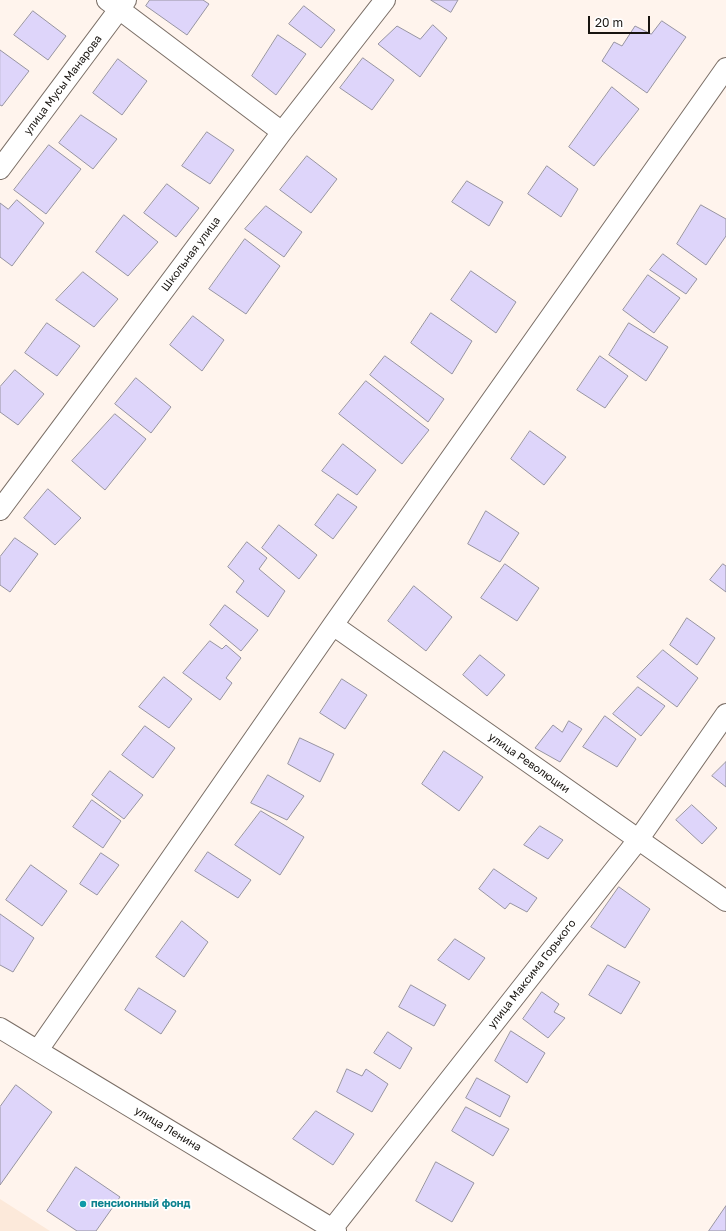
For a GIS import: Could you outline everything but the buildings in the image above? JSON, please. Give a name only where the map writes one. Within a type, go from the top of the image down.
[{"type":"street","name":"Школьная улица","points":[[0,510],[282,132],[385,0]]},
{"type":"street","points":[[117,3],[282,132]]},
{"type":"street","name":"улица Мусы Манарова","points":[[0,169],[117,3]]},
{"type":"street","points":[[38,1050],[333,625],[726,68]]},
{"type":"street","name":"улица Революции","points":[[333,625],[726,901]]},
{"type":"street","name":"улица Максима Горького","points":[[334,1230],[638,840],[726,714]]},
{"type":"street","name":"улица Ленина","points":[[0,1028],[334,1230]]},
{"type":"shaded area","points":[[0,1199],[50,1231],[0,1231]]},
{"type":"place","name":"пенсионный фонд","points":[[83,1204]]}]
